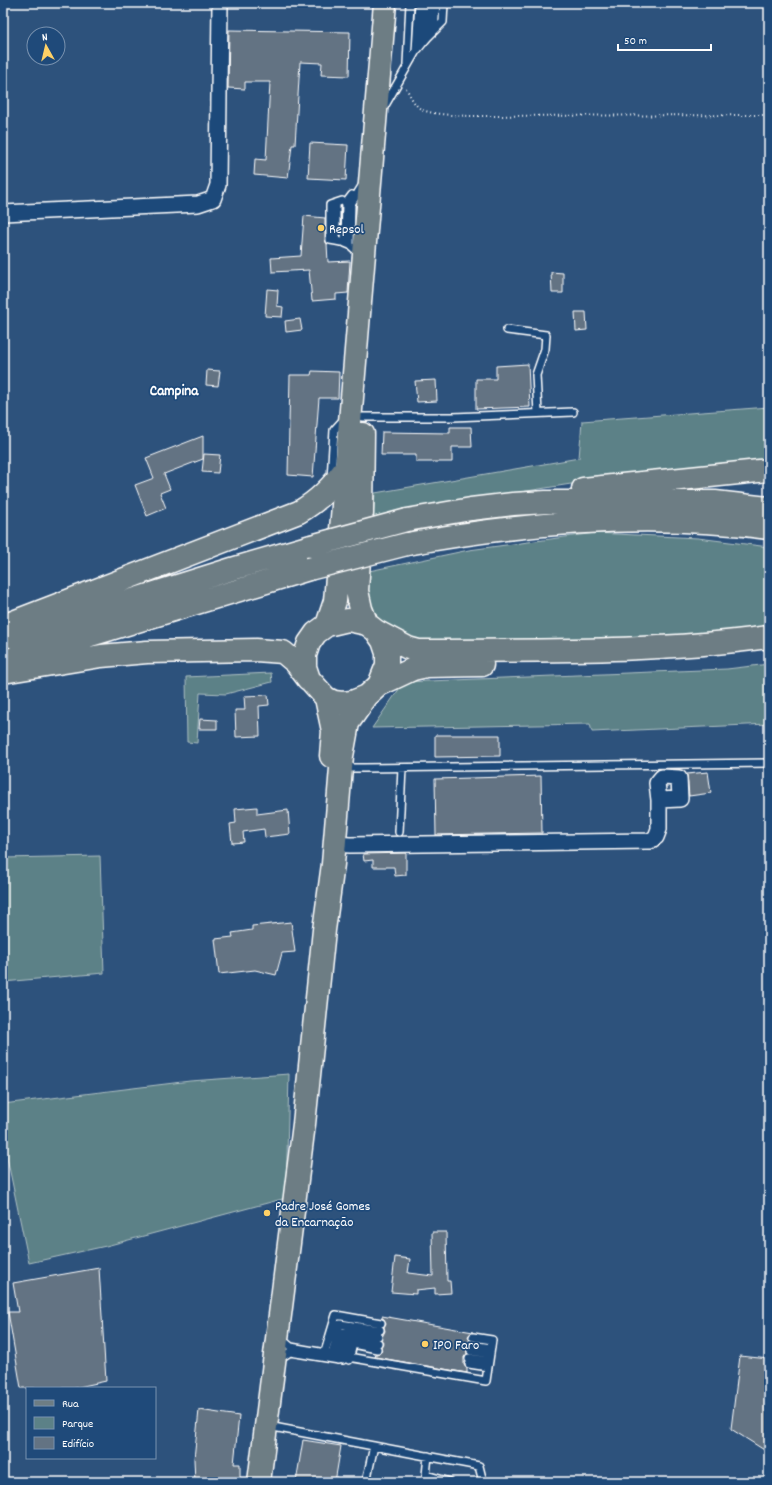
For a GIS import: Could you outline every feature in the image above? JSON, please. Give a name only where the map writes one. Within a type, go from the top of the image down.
[{"type":"main road","points":[[259,1482],[266,1425],[282,1347],[311,1050],[334,844],[345,774],[348,723],[373,690],[387,665],[387,653],[383,641],[371,628],[361,609],[357,591],[362,513],[347,247],[372,168],[385,3]]},
{"type":"main road","points":[[327,625],[335,601],[347,466],[357,414],[374,143]]},
{"type":"main road","points":[[3,626],[299,512],[312,504],[331,488],[347,466]]},
{"type":"main road","points":[[471,509],[506,499],[542,493],[769,470]]},
{"type":"main road","points":[[3,640],[311,546],[407,520],[471,509],[519,504],[609,501],[715,502],[769,508]]},
{"type":"main road","points":[[3,661],[309,569],[407,544],[492,530],[544,524],[696,521],[769,528]]},
{"type":"main road","points":[[311,1050],[315,931],[333,730],[321,693],[309,679],[305,667],[305,655],[309,643],[316,633],[327,625],[348,620],[358,621],[408,648],[419,651],[604,650],[725,643],[769,637]]},
{"type":"main road","points":[[3,672],[101,656],[147,652],[276,650],[283,652],[290,657],[321,693],[334,702],[343,703],[352,702],[404,672],[427,666],[682,660],[769,650]]},
{"type":"street","points":[[3,213],[198,204],[213,199],[218,185],[220,3]]},
{"type":"street","points":[[334,844],[650,841],[656,837],[659,829],[659,800]]},
{"type":"lane","points":[[407,66],[410,3]]},
{"type":"lane","points":[[416,51],[419,3]]},
{"type":"lane","points":[[422,44],[425,3]]},
{"type":"lane","points":[[428,37],[430,3]]},
{"type":"lane","points":[[436,3],[436,29]]},
{"type":"lane","points":[[436,29],[440,3]]},
{"type":"lane","points":[[376,121],[416,51],[443,22],[444,3]]},
{"type":"lane","points":[[347,247],[351,204],[372,168]]},
{"type":"lane","points":[[347,247],[346,203],[362,187]]},
{"type":"lane","points":[[347,247],[330,240],[330,205],[353,195]]},
{"type":"lane","points":[[339,202],[347,247]]},
{"type":"lane","points":[[507,330],[546,335],[545,349],[536,376],[538,413]]},
{"type":"lane","points":[[331,488],[334,430],[357,414],[453,417],[573,412]]},
{"type":"lane","points":[[364,768],[345,774],[346,764],[352,768],[364,768],[402,768],[769,763]]},
{"type":"lane","points":[[399,832],[402,768]]},
{"type":"lane","points":[[336,1357],[336,1316],[381,1323]]},
{"type":"lane","points":[[345,1331],[378,1339],[353,1344],[336,1357],[345,1331]]},
{"type":"lane","points":[[282,1347],[486,1381],[492,1340],[473,1337]]},
{"type":"lane","points":[[489,1357],[470,1354],[489,1357]]},
{"type":"lane","points":[[266,1425],[479,1466],[483,1482]]},
{"type":"lane","points":[[366,1482],[374,1446]]},
{"type":"lane","points":[[428,1456],[426,1475],[450,1482]]},
{"type":"path","points":[[401,77],[412,99],[419,108],[432,113],[468,116],[769,115]]},
{"type":"green space","points":[[769,407],[769,463],[719,466],[620,477],[521,492],[373,518],[375,493],[579,458],[582,421]]},
{"type":"green space","points":[[595,533],[698,538],[769,547],[769,628],[661,643],[427,643],[399,637],[373,617],[366,597],[369,571],[469,550]]},
{"type":"green space","points":[[769,664],[769,724],[592,732],[590,724],[372,728],[404,682],[727,669]]},
{"type":"green space","points":[[271,673],[272,682],[226,694],[200,693],[197,743],[187,742],[186,677]]},
{"type":"green space","points":[[100,856],[104,973],[3,982],[3,858]]},
{"type":"green space","points":[[289,1074],[286,1198],[106,1246],[29,1263],[3,1138],[3,1104],[190,1081]]},
{"type":"building","points":[[229,30],[350,32],[349,76],[321,75],[322,63],[300,62],[295,145],[292,145],[288,178],[254,175],[255,159],[266,160],[270,82],[245,82],[245,89],[228,88]]},
{"type":"building","points":[[310,143],[348,145],[346,180],[308,178]]},
{"type":"building","points":[[304,216],[325,218],[325,240],[327,244],[328,262],[350,261],[348,293],[336,294],[336,299],[312,301],[309,270],[272,272],[271,258],[301,256]]},
{"type":"building","points":[[551,272],[563,273],[563,293],[552,293]]},
{"type":"building","points":[[267,289],[278,290],[277,306],[283,307],[282,317],[265,316]]},
{"type":"building","points":[[575,312],[586,312],[587,330],[576,331]]},
{"type":"building","points":[[300,319],[302,330],[286,332],[285,321]]},
{"type":"building","points":[[528,364],[530,407],[476,409],[476,379],[496,379],[496,366]]},
{"type":"building","points":[[207,370],[220,371],[218,386],[206,385]]},
{"type":"building","points":[[312,371],[339,372],[338,398],[319,398],[313,477],[288,475],[290,375],[311,375]]},
{"type":"building","points":[[436,380],[437,401],[417,402],[415,381]]},
{"type":"building","points":[[450,427],[471,427],[472,447],[452,447],[452,462],[416,462],[416,455],[381,455],[382,432],[450,433]]},
{"type":"building","points":[[203,436],[203,459],[164,474],[170,489],[160,493],[166,508],[147,516],[135,485],[154,478],[146,458]]},
{"type":"building","points":[[204,454],[220,455],[218,473],[202,472]]},
{"type":"building","points":[[268,695],[269,705],[259,706],[260,736],[236,737],[235,710],[245,710],[244,696]]},
{"type":"building","points":[[200,719],[217,720],[217,729],[199,729]]},
{"type":"building","points":[[435,735],[500,735],[500,756],[435,757]]},
{"type":"building","points":[[708,772],[711,793],[689,796],[687,774]]},
{"type":"building","points":[[541,776],[542,833],[436,835],[435,779]]},
{"type":"building","points":[[257,807],[257,814],[288,810],[290,834],[265,837],[264,829],[243,832],[244,842],[232,843],[230,824],[236,823],[235,809]]},
{"type":"building","points":[[406,853],[406,875],[395,876],[394,867],[373,867],[373,860],[364,861],[363,854]]},
{"type":"building","points":[[291,922],[295,952],[282,953],[276,975],[255,970],[219,974],[215,939],[233,937],[232,933],[252,930],[252,926]]},
{"type":"building","points":[[432,1232],[446,1232],[447,1281],[450,1281],[451,1293],[435,1294],[435,1288],[416,1290],[416,1294],[391,1292],[395,1257],[410,1259],[408,1273],[433,1276]]},
{"type":"building","points":[[99,1268],[106,1381],[79,1387],[21,1388],[8,1312],[18,1312],[13,1283]]},
{"type":"building","name":"IPO Faro","points":[[382,1316],[473,1332],[468,1336],[470,1341],[467,1344],[467,1354],[464,1357],[464,1365],[467,1369],[467,1373],[375,1357],[376,1354],[380,1353],[382,1350],[381,1347],[383,1343],[381,1339],[385,1331],[384,1327],[386,1323]]},
{"type":"building","points":[[740,1356],[769,1359],[769,1453],[731,1429]]},
{"type":"building","points":[[199,1410],[239,1416],[234,1464],[240,1464],[240,1482],[195,1482],[194,1459]]},
{"type":"building","points":[[303,1440],[341,1446],[335,1482],[296,1482]]},
{"type":"place","name":"Repsol","points":[[321,228]]},
{"type":"place","name":"Padre José Gomes da Encarnação","points":[[267,1213]]},
{"type":"place","name":"IPO Faro","points":[[425,1344]]},
{"type":"district","name":"Campina","points":[[174,390]]}]
